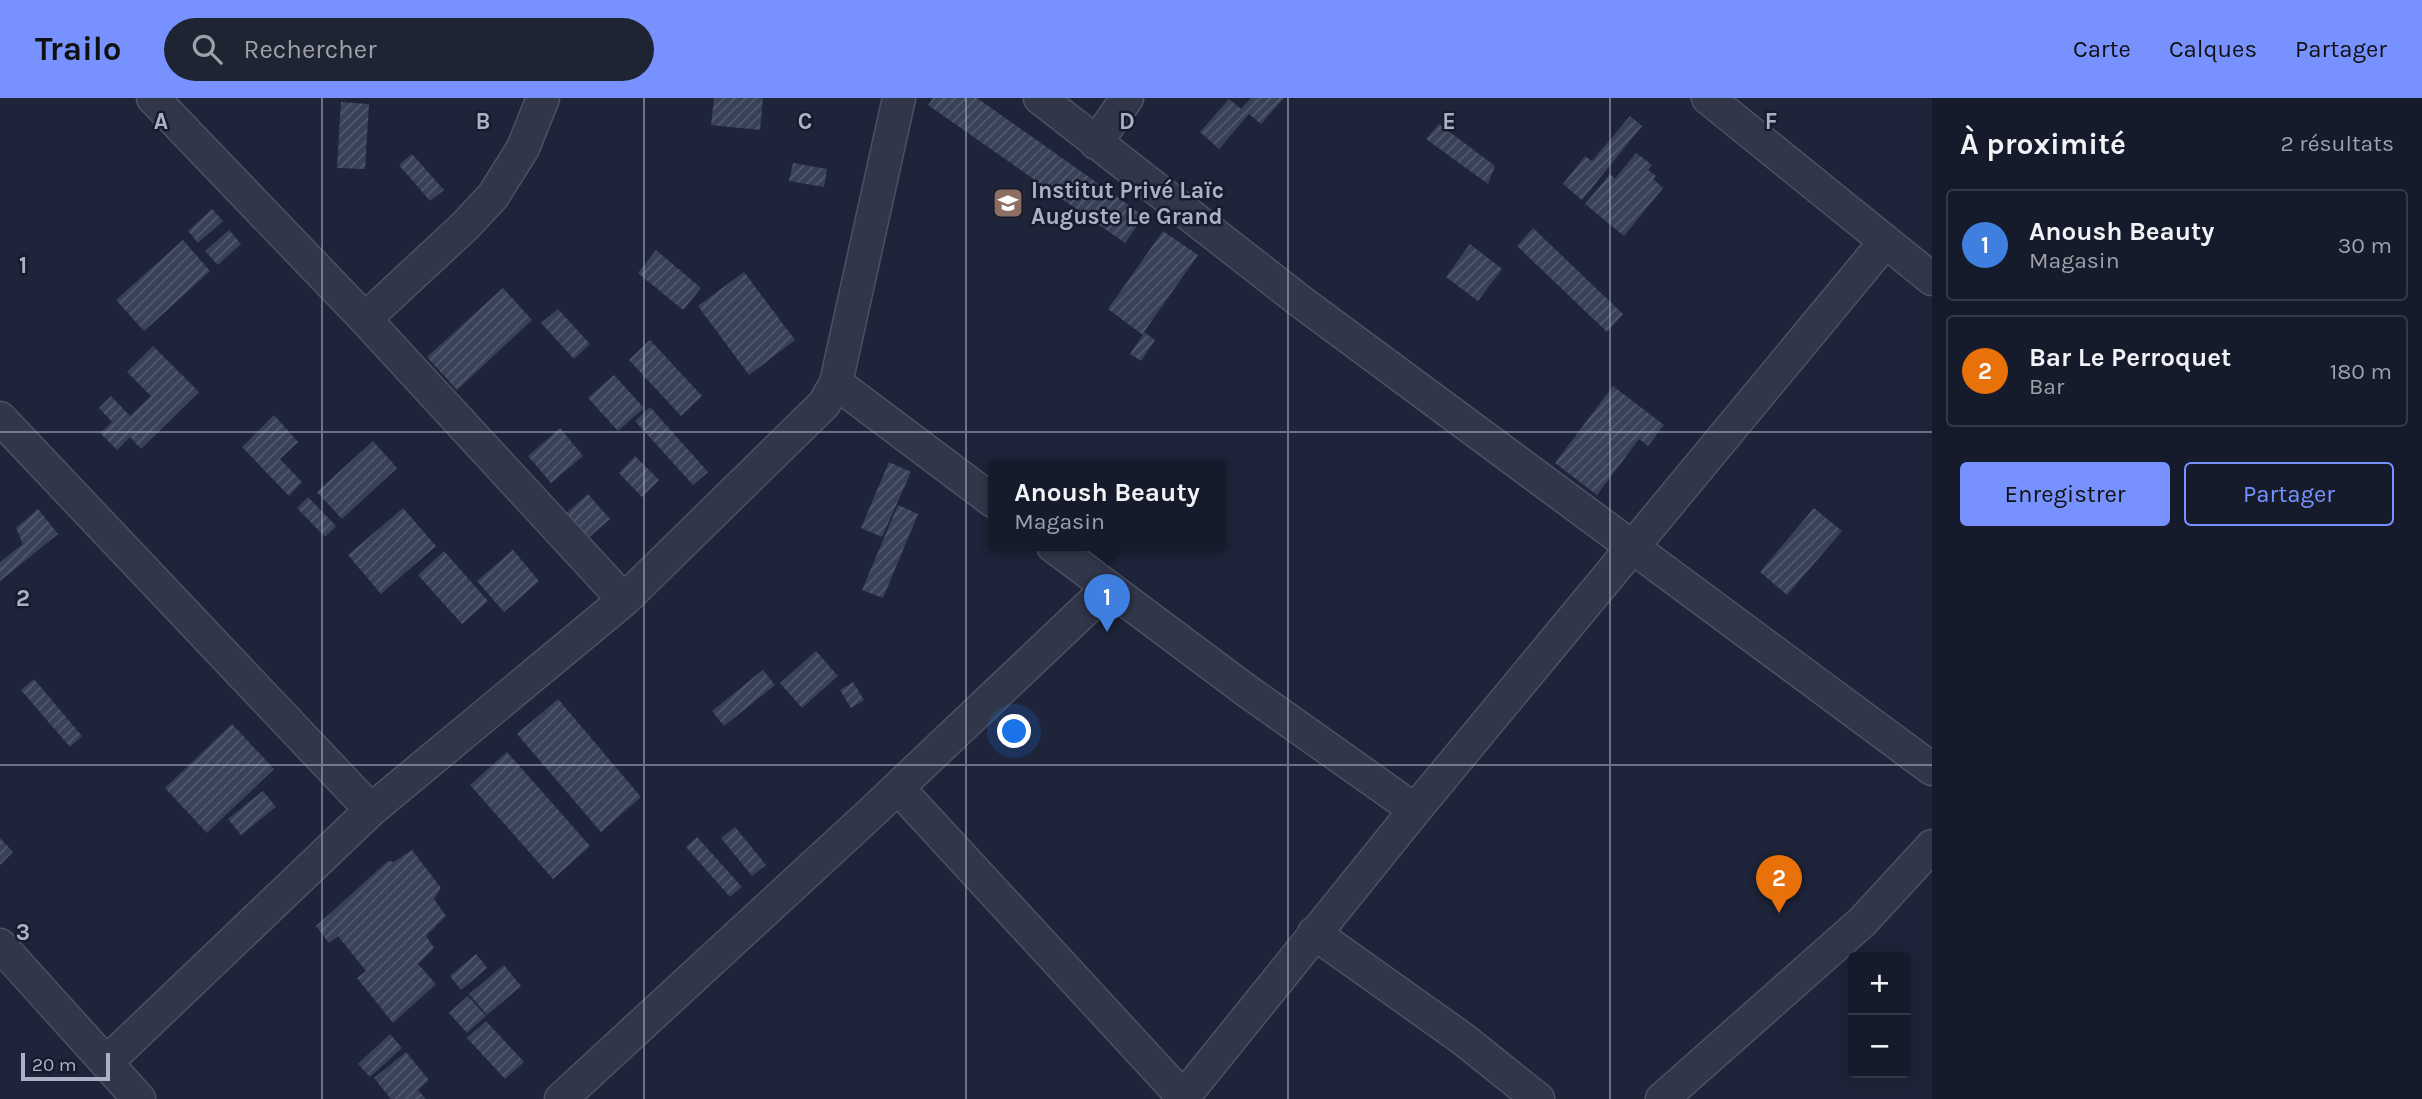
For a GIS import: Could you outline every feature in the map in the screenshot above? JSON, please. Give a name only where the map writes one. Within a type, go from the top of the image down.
[{"type":"street","points":[[153,98],[365,319],[624,600]]},
{"type":"street","points":[[365,319],[465,226],[493,196],[523,148],[543,98]]},
{"type":"street","points":[[106,1063],[371,810],[624,600],[824,404],[836,383],[899,98]]},
{"type":"street","points":[[1040,98],[1300,301],[1932,769]]},
{"type":"street","points":[[1096,143],[1127,98]]},
{"type":"street","points":[[1707,98],[1932,279]]},
{"type":"street","points":[[898,788],[1183,1098],[1314,933],[1885,242]]},
{"type":"street","points":[[836,383],[988,497]]},
{"type":"street","points":[[0,418],[371,810]]},
{"type":"street","points":[[1060,551],[1247,691],[1415,810]]},
{"type":"street","points":[[581,1093],[1108,588]]},
{"type":"street","points":[[1662,1099],[1862,922],[1932,846]]},
{"type":"street","points":[[1314,933],[1463,1039],[1538,1099]]},
{"type":"street","points":[[0,945],[139,1099]]},
{"type":"building","points":[[714,98],[763,98],[760,130],[711,125]]},
{"type":"building","points":[[933,98],[977,98],[1144,216],[1125,243],[928,105]]},
{"type":"building","points":[[1251,98],[1284,98],[1261,124],[1249,114],[1219,149],[1200,132],[1229,99],[1241,109]]},
{"type":"building","points":[[341,102],[369,104],[365,169],[337,168]]},
{"type":"building","points":[[1630,116],[1642,126],[1582,200],[1563,184],[1585,156],[1592,161]]},
{"type":"building","points":[[1439,124],[1495,166],[1488,184],[1426,139]]},
{"type":"building","points":[[1636,153],[1652,165],[1648,170],[1656,176],[1653,179],[1663,188],[1624,236],[1585,204],[1610,174],[1615,179]]},
{"type":"building","points":[[412,154],[444,190],[430,201],[399,165]]},
{"type":"building","points":[[793,163],[827,169],[824,187],[789,181]]},
{"type":"building","points":[[212,209],[223,221],[198,243],[188,231]]},
{"type":"building","points":[[1533,228],[1623,314],[1607,332],[1517,246]]},
{"type":"building","points":[[229,230],[241,244],[218,265],[205,251]]},
{"type":"building","points":[[1163,231],[1198,255],[1144,332],[1155,340],[1141,361],[1130,354],[1143,335],[1108,309]]},
{"type":"building","points":[[183,240],[210,271],[144,331],[116,300]]},
{"type":"building","points":[[1470,244],[1502,269],[1478,301],[1446,277]]},
{"type":"building","points":[[656,250],[701,288],[683,310],[638,273]]},
{"type":"building","points":[[744,272],[795,340],[749,375],[698,306]]},
{"type":"building","points":[[503,288],[532,320],[457,390],[427,357]]},
{"type":"building","points":[[558,309],[590,344],[574,359],[541,323]]},
{"type":"building","points":[[650,340],[702,396],[681,416],[629,360]]},
{"type":"building","points":[[153,346],[199,392],[141,449],[130,437],[117,450],[100,433],[112,422],[99,408],[111,396],[130,416],[151,396],[127,372]]},
{"type":"building","points":[[614,375],[644,408],[618,431],[588,398]]},
{"type":"building","points":[[1613,386],[1664,425],[1648,446],[1639,439],[1597,495],[1555,463]]},
{"type":"building","points":[[650,407],[708,472],[693,485],[635,421]]},
{"type":"building","points":[[274,415],[298,442],[280,459],[302,482],[289,496],[242,447]]},
{"type":"building","points":[[560,428],[583,456],[551,483],[528,456]]},
{"type":"building","points":[[373,441],[397,468],[342,519],[317,492]]},
{"type":"building","points":[[635,456],[659,480],[642,497],[619,473]]},
{"type":"building","points":[[889,462],[911,472],[882,537],[861,528]]},
{"type":"building","points":[[588,494],[610,519],[586,540],[564,515]]},
{"type":"building","points":[[308,497],[336,526],[325,537],[297,508]]},
{"type":"building","points":[[898,505],[918,514],[883,598],[862,590]]},
{"type":"building","points":[[403,508],[436,546],[381,594],[348,555]]},
{"type":"building","points":[[1814,508],[1842,531],[1787,595],[1760,572]]},
{"type":"building","points":[[38,509],[58,534],[0,581],[0,562],[23,544],[16,528]]},
{"type":"building","points":[[513,550],[539,581],[504,612],[477,581]]},
{"type":"building","points":[[444,551],[488,601],[462,624],[418,575]]},
{"type":"building","points":[[816,651],[838,676],[802,708],[780,683]]},
{"type":"building","points":[[763,670],[775,685],[724,726],[712,711]]},
{"type":"building","points":[[34,679],[82,736],[70,747],[21,690]]},
{"type":"building","points":[[853,682],[864,700],[851,708],[840,690]]},
{"type":"building","points":[[558,699],[641,797],[601,832],[517,734]]},
{"type":"building","points":[[232,724],[274,769],[207,833],[165,788]]},
{"type":"building","points":[[507,752],[590,846],[553,879],[470,785]]},
{"type":"building","points":[[263,791],[276,807],[241,835],[228,819]]},
{"type":"building","points":[[735,827],[766,865],[752,876],[721,838]]},
{"type":"building","points":[[697,837],[742,887],[730,897],[686,847]]},
{"type":"building","points":[[0,838],[13,852],[0,865]]},
{"type":"building","points":[[412,850],[441,888],[434,899],[446,916],[426,936],[434,948],[418,964],[436,984],[393,1023],[357,978],[366,971],[338,936],[329,943],[316,926],[388,861],[394,862]]},
{"type":"building","points":[[476,954],[487,968],[461,990],[450,976]]},
{"type":"building","points":[[504,965],[521,986],[487,1015],[469,994]]},
{"type":"building","points":[[468,996],[486,1016],[467,1033],[449,1013]]},
{"type":"building","points":[[486,1021],[524,1062],[505,1079],[467,1038]]},
{"type":"building","points":[[390,1034],[402,1048],[370,1077],[358,1064]]},
{"type":"building","points":[[406,1052],[429,1080],[418,1090],[426,1099],[391,1099],[374,1078]]},
{"type":"place","name":"Institut Privé Laïc Auguste Le Grand","points":[[1008,203]]},
{"type":"place","name":"Anoush Beauty","points":[[1107,632]]},
{"type":"place","name":"Bar Le Perroquet","points":[[1779,913]]}]
